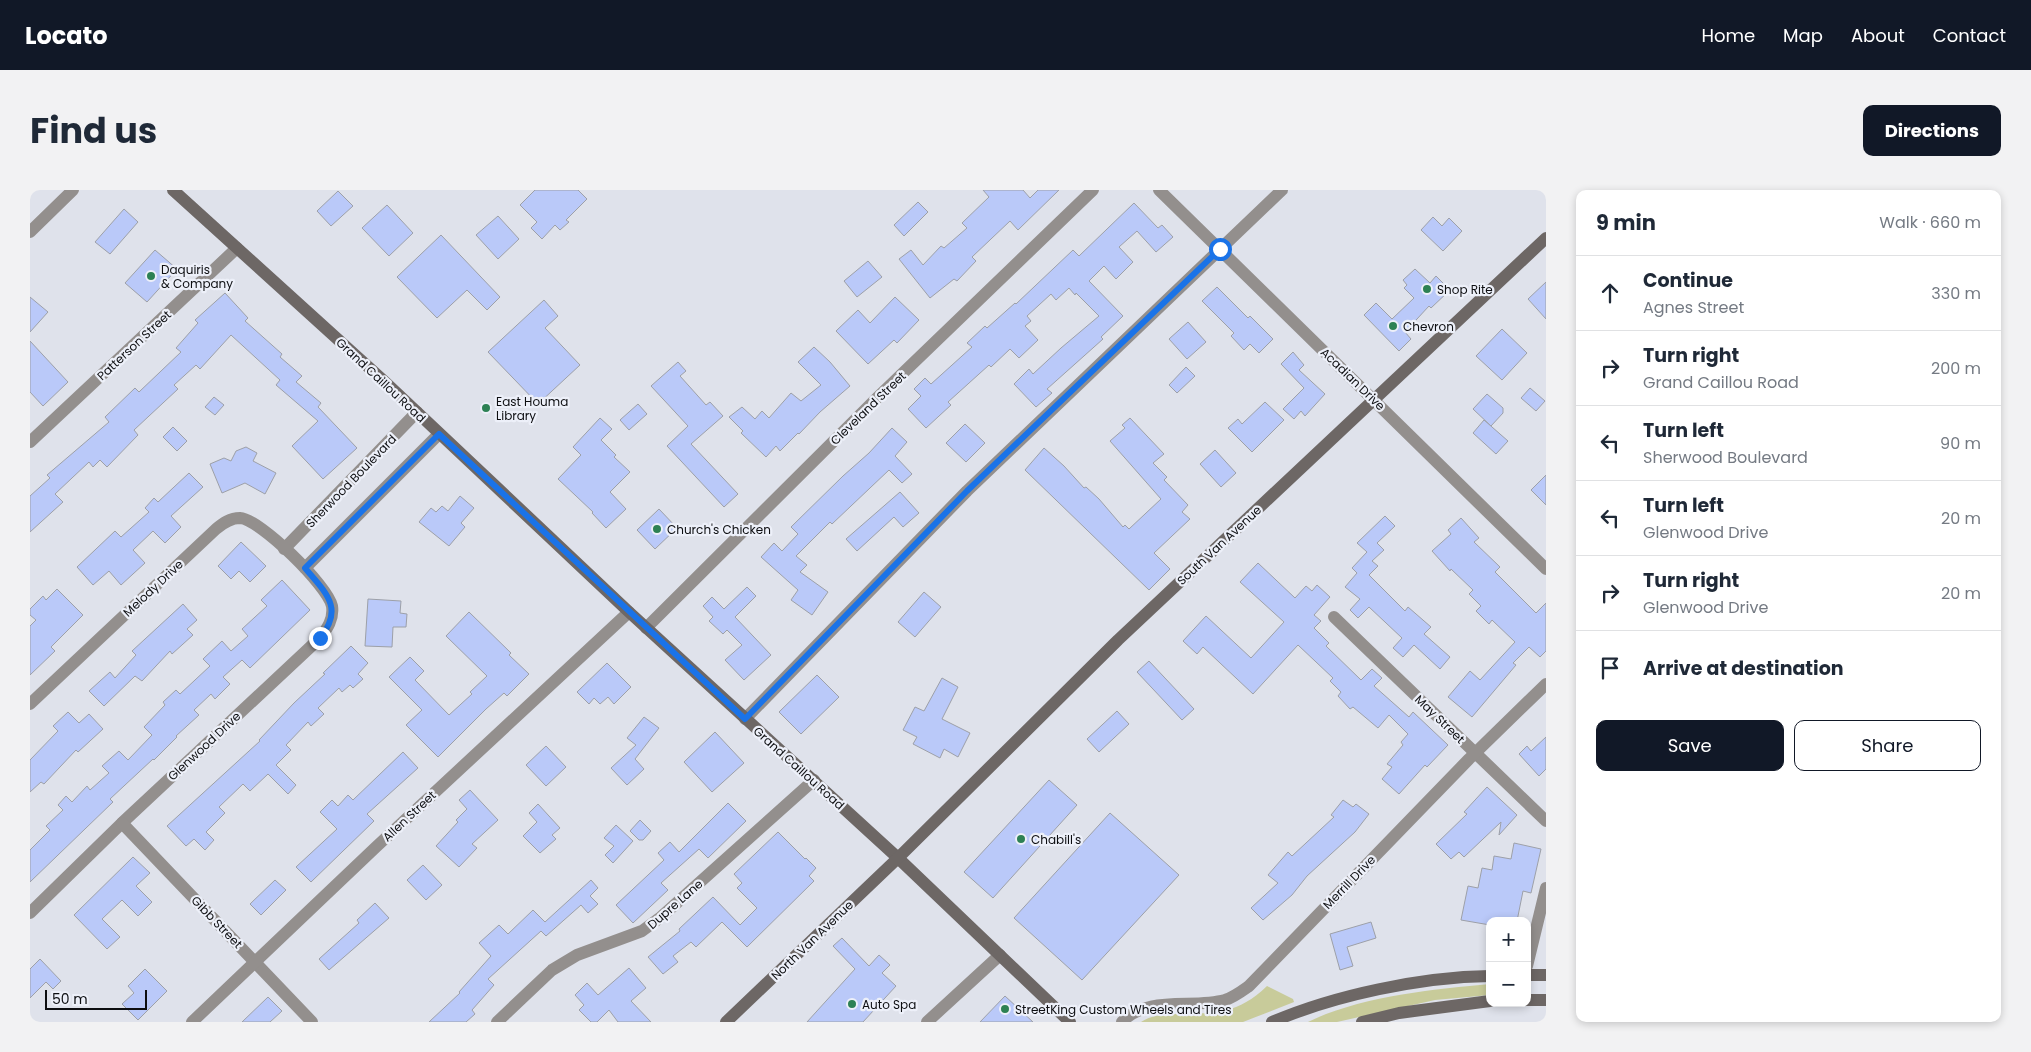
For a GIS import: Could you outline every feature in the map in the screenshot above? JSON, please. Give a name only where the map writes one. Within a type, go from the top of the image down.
[{"type":"main road","name":"Grand Caillou Road","points":[[173,190],[418,412],[439,434],[646,628],[898,858],[1070,1022]]},
{"type":"main road","name":"South Van Avenue","points":[[898,858],[1118,640],[1546,238]]},
{"type":"main road","name":"North Van Avenue","points":[[726,1022],[898,858]]},
{"type":"main road","points":[[1531,975],[1546,975]]},
{"type":"main road","points":[[1272,1022],[1314,1006],[1391,987],[1486,976]]},
{"type":"main road","points":[[1531,1000],[1546,1000]]},
{"type":"main road","points":[[1362,1022],[1399,1013],[1486,1002]]},
{"type":"street","points":[[30,232],[73,190]]},
{"type":"street","name":"Cleveland Street","points":[[646,628],[878,397],[1093,190]]},
{"type":"street","name":"Acadian Drive","points":[[1159,190],[1546,569]]},
{"type":"street","points":[[745,719],[974,484],[1282,190]]},
{"type":"street","name":"Patterson Street","points":[[30,442],[237,248]]},
{"type":"street","name":"Sherwood Boulevard","points":[[284,549],[418,412]]},
{"type":"street","points":[[305,568],[439,434]]},
{"type":"street","name":"Melody Drive","points":[[30,704],[227,520],[239,518],[250,520],[305,568]]},
{"type":"street","name":"Glenwood Drive","points":[[30,912],[328,628],[332,617],[329,597],[305,568]]},
{"type":"street","name":"Allen Street","points":[[192,1022],[376,847],[629,612]]},
{"type":"street","name":"May Street","points":[[1334,617],[1546,821]]},
{"type":"street","name":"Merrill Drive","points":[[1122,1022],[1129,1015],[1153,1006],[1202,1004],[1226,1000],[1244,989],[1475,753],[1546,684]]},
{"type":"street","name":"Dupre Lane","points":[[497,1022],[552,970],[577,955],[642,931],[661,917],[814,780]]},
{"type":"street","name":"Gibb Street","points":[[122,823],[312,1022]]},
{"type":"street","points":[[1528,962],[1546,888]]},
{"type":"street","points":[[927,1022],[1000,954]]},
{"type":"green space","points":[[1486,984],[1486,995],[1435,1000],[1337,1022],[1308,1022],[1328,1013],[1373,1000]]},
{"type":"green space","points":[[1267,986],[1293,999],[1294,1002],[1243,1022],[1141,1022],[1154,1016],[1226,1010],[1246,1002]]},
{"type":"building","points":[[535,190],[578,190],[587,199],[566,220],[569,222],[560,230],[555,225],[542,239],[531,228],[537,222],[520,205]]},
{"type":"building","points":[[983,190],[1023,190],[1030,198],[1038,190],[1059,190],[1018,230],[1010,221],[972,257],[976,261],[957,281],[954,279],[930,298],[899,259],[911,250],[923,265],[941,246],[944,248],[967,228],[962,223],[989,197]]},
{"type":"building","points":[[338,191],[353,206],[331,226],[317,211]]},
{"type":"building","points":[[918,202],[928,212],[904,236],[894,225]]},
{"type":"building","points":[[1134,203],[1158,228],[1162,225],[1173,237],[1156,252],[1137,231],[1119,247],[1133,262],[1116,279],[1104,266],[1089,281],[1123,316],[1101,337],[1103,339],[1047,389],[1052,393],[1036,407],[1014,384],[1029,369],[1033,374],[1099,316],[1069,288],[1056,300],[1051,294],[1027,316],[1031,321],[1025,326],[1038,340],[1019,358],[1010,349],[991,367],[989,365],[948,402],[951,405],[926,428],[908,409],[921,396],[914,389],[925,378],[931,384],[972,347],[967,343],[985,326],[987,328],[1016,304],[1073,250],[1079,256]]},
{"type":"building","points":[[387,205],[413,233],[389,256],[362,228]]},
{"type":"building","points":[[124,209],[138,222],[110,254],[95,242]]},
{"type":"building","points":[[498,216],[519,239],[498,259],[476,235]]},
{"type":"building","points":[[1433,217],[1442,226],[1449,218],[1462,231],[1443,251],[1421,230]]},
{"type":"building","points":[[441,235],[500,297],[487,310],[467,290],[437,318],[397,277]]},
{"type":"building","name":"Daquiris & Company","points":[[155,250],[177,269],[147,302],[125,283]]},
{"type":"building","points":[[868,261],[882,277],[857,297],[844,281]]},
{"type":"building","points":[[1415,269],[1430,283],[1436,276],[1450,290],[1431,308],[1429,306],[1405,332],[1411,339],[1399,351],[1364,315],[1376,303],[1392,319],[1414,298],[1404,288],[1407,285],[1403,280]]},
{"type":"building","points":[[1546,282],[1546,319],[1528,299]]},
{"type":"building","points":[[1217,287],[1248,318],[1250,316],[1273,339],[1259,353],[1250,344],[1244,350],[1231,336],[1234,333],[1202,301]]},
{"type":"building","points":[[225,293],[248,318],[245,321],[282,354],[280,357],[302,376],[296,382],[321,403],[318,407],[357,448],[323,479],[292,446],[318,421],[276,385],[280,380],[231,335],[200,369],[196,365],[174,385],[178,389],[134,430],[138,435],[107,467],[100,460],[93,467],[89,462],[55,494],[63,502],[30,532],[30,496],[50,478],[47,475],[109,422],[105,417],[135,388],[139,392],[181,352],[176,348],[198,323],[195,320]]},
{"type":"building","points":[[30,297],[48,312],[30,332]]},
{"type":"building","points":[[895,297],[919,320],[897,343],[894,340],[868,364],[836,331],[858,310],[870,323]]},
{"type":"building","points":[[544,300],[558,316],[545,328],[580,365],[538,404],[488,352]]},
{"type":"building","points":[[1188,322],[1206,342],[1187,359],[1169,339]]},
{"type":"building","points":[[1502,329],[1527,353],[1502,380],[1476,356]]},
{"type":"building","points":[[30,341],[68,382],[43,406],[30,392]]},
{"type":"building","points":[[814,347],[830,362],[850,386],[780,451],[776,446],[766,457],[741,433],[743,431],[729,417],[742,407],[755,419],[762,411],[769,418],[791,393],[801,401],[821,385],[798,362]]},
{"type":"building","points":[[1293,352],[1304,365],[1299,370],[1325,394],[1305,416],[1301,411],[1294,419],[1283,409],[1304,388],[1281,364]]},
{"type":"building","points":[[678,362],[686,371],[680,376],[706,405],[710,402],[723,416],[691,444],[738,494],[724,507],[667,446],[688,426],[651,386]]},
{"type":"building","points":[[1186,367],[1195,376],[1177,393],[1169,385]]},
{"type":"building","points":[[1530,388],[1545,401],[1536,411],[1521,398]]},
{"type":"building","points":[[1487,394],[1503,408],[1503,413],[1491,426],[1473,409]]},
{"type":"building","points":[[214,397],[224,405],[215,415],[205,407]]},
{"type":"building","points":[[1265,402],[1284,420],[1252,452],[1228,428],[1238,419],[1242,424]]},
{"type":"building","points":[[638,404],[647,414],[629,430],[620,420]]},
{"type":"building","points":[[600,418],[612,429],[601,440],[616,455],[614,457],[630,472],[610,492],[626,509],[606,528],[593,512],[558,479],[581,455],[573,447]]},
{"type":"building","points":[[1130,418],[1164,454],[1153,463],[1167,477],[1164,480],[1188,505],[1182,512],[1190,519],[1154,553],[1170,569],[1149,590],[1025,470],[1044,448],[1084,488],[1086,487],[1099,499],[1123,527],[1125,525],[1129,529],[1161,499],[1110,441],[1125,428],[1122,425]]},
{"type":"building","points":[[1484,420],[1508,441],[1496,454],[1473,433]]},
{"type":"building","points":[[965,424],[985,443],[966,462],[946,443]]},
{"type":"building","points":[[173,427],[187,441],[177,451],[163,437]]},
{"type":"building","points":[[892,428],[907,442],[895,456],[912,474],[902,483],[889,470],[832,524],[830,522],[796,556],[807,565],[800,572],[828,592],[812,615],[791,600],[798,590],[761,557],[774,543],[782,551],[798,534],[791,527],[869,453]]},
{"type":"building","points":[[246,447],[257,453],[253,461],[276,473],[265,494],[245,483],[222,493],[210,464],[224,458],[231,461],[236,451]]},
{"type":"building","points":[[1215,450],[1236,473],[1221,487],[1200,464]]},
{"type":"building","points":[[189,473],[203,487],[171,516],[181,527],[165,543],[153,531],[133,550],[145,563],[121,585],[109,571],[93,585],[77,567],[115,531],[121,537],[149,512],[145,508],[154,498],[158,502]]},
{"type":"building","points":[[1546,475],[1546,505],[1531,490]]},
{"type":"building","points":[[900,492],[919,513],[903,527],[894,517],[857,551],[846,539]]},
{"type":"building","points":[[460,496],[474,508],[461,523],[465,527],[449,546],[419,522],[431,508],[436,512],[442,506],[448,511]]},
{"type":"building","name":"Church's Chicken","points":[[659,509],[677,528],[655,549],[637,530]]},
{"type":"building","points":[[1385,516],[1395,526],[1377,543],[1384,550],[1372,561],[1378,566],[1369,575],[1405,611],[1408,607],[1431,627],[1424,634],[1450,657],[1440,669],[1414,645],[1403,657],[1393,648],[1402,638],[1369,607],[1358,618],[1350,610],[1360,599],[1345,587],[1357,573],[1352,568],[1367,552],[1357,543]]},
{"type":"building","points":[[1461,518],[1479,538],[1474,542],[1500,567],[1495,572],[1536,613],[1546,603],[1546,651],[1540,657],[1529,647],[1513,663],[1516,665],[1472,717],[1448,697],[1470,671],[1480,680],[1515,642],[1492,620],[1489,624],[1476,611],[1481,606],[1469,594],[1473,590],[1451,569],[1450,571],[1432,551],[1451,534],[1448,530]]},
{"type":"building","points":[[241,542],[266,566],[250,582],[239,571],[231,579],[218,566]]},
{"type":"building","points":[[1258,563],[1295,598],[1306,586],[1312,591],[1317,585],[1330,597],[1314,615],[1321,621],[1314,628],[1329,643],[1326,646],[1361,680],[1372,669],[1382,678],[1374,686],[1409,717],[1413,712],[1448,745],[1427,767],[1425,765],[1399,794],[1382,779],[1392,767],[1387,764],[1403,745],[1401,742],[1408,734],[1389,715],[1378,728],[1353,707],[1350,709],[1338,696],[1341,692],[1330,681],[1333,678],[1298,645],[1253,694],[1203,647],[1197,654],[1183,641],[1206,616],[1251,658],[1284,622],[1240,582]]},
{"type":"building","points":[[282,580],[310,610],[250,668],[242,660],[223,677],[230,684],[215,699],[211,694],[194,710],[199,715],[154,760],[110,799],[113,802],[30,882],[30,850],[50,830],[46,826],[63,810],[58,805],[66,796],[72,802],[87,786],[90,790],[109,773],[102,766],[119,751],[128,760],[152,735],[144,727],[165,705],[163,702],[176,690],[180,694],[210,666],[203,659],[222,641],[231,651],[248,636],[242,629],[267,606],[261,600]]},
{"type":"building","points":[[747,587],[756,596],[735,617],[771,655],[744,680],[725,660],[742,645],[727,630],[723,634],[709,621],[713,617],[703,606],[712,597],[724,609]]},
{"type":"building","points":[[57,589],[83,615],[51,647],[55,651],[30,675],[30,626],[36,620],[30,615],[30,609],[43,596],[46,600]]},
{"type":"building","points":[[924,592],[941,607],[915,637],[898,622]]},
{"type":"building","points":[[368,599],[401,601],[400,613],[407,614],[406,627],[393,627],[392,647],[365,646]]},
{"type":"building","points":[[183,604],[197,620],[187,629],[193,635],[172,654],[170,651],[142,681],[135,676],[104,706],[89,691],[110,672],[115,678],[136,655],[132,651]]},
{"type":"building","points":[[469,612],[511,653],[509,655],[529,674],[507,696],[504,693],[486,709],[438,757],[406,725],[422,710],[389,677],[410,657],[424,671],[415,680],[449,715],[472,694],[470,692],[487,676],[446,636]]},
{"type":"building","points":[[351,646],[368,663],[358,674],[363,679],[353,688],[350,685],[342,692],[339,688],[318,708],[324,714],[311,726],[308,722],[286,745],[291,750],[276,765],[296,785],[288,794],[268,774],[250,791],[243,784],[219,807],[225,813],[206,832],[214,840],[205,850],[194,839],[186,846],[167,826],[260,741],[294,703]]},
{"type":"building","points":[[1149,661],[1194,709],[1182,720],[1137,672]]},
{"type":"building","points":[[607,663],[631,687],[614,704],[608,697],[600,704],[594,698],[589,704],[577,692]]},
{"type":"building","points":[[817,675],[839,697],[801,734],[779,712]]},
{"type":"building","points":[[942,678],[958,687],[942,719],[970,733],[958,757],[944,749],[940,758],[913,744],[917,737],[903,730],[915,707],[924,711]]},
{"type":"building","points":[[1117,711],[1129,724],[1099,752],[1087,739]]},
{"type":"building","points":[[68,712],[79,723],[89,714],[103,729],[78,752],[76,750],[44,784],[41,782],[30,792],[30,760],[58,731],[53,726]]},
{"type":"building","points":[[644,717],[659,728],[635,759],[644,769],[627,785],[611,768],[636,745],[627,738]]},
{"type":"building","points":[[715,732],[744,763],[712,792],[684,762]]},
{"type":"building","points":[[1546,737],[1546,769],[1539,776],[1519,754],[1527,746],[1531,751]]},
{"type":"building","points":[[546,746],[566,767],[546,786],[526,765]]},
{"type":"building","points":[[403,752],[418,768],[367,814],[374,821],[311,882],[296,867],[337,829],[320,812],[332,800],[338,806],[348,795],[353,800]]},
{"type":"building","name":"Chabill's","points":[[1049,780],[1077,805],[993,898],[964,872]]},
{"type":"building","points":[[1487,787],[1517,815],[1499,835],[1501,822],[1464,857],[1459,852],[1451,859],[1436,844],[1467,814],[1464,812]]},
{"type":"building","points":[[470,790],[498,820],[472,844],[477,848],[459,867],[436,846],[467,809],[459,800]]},
{"type":"building","points":[[1343,800],[1353,807],[1356,804],[1369,814],[1355,832],[1307,876],[1292,895],[1263,920],[1251,908],[1278,883],[1268,875],[1288,852],[1292,856],[1334,817],[1331,815]]},
{"type":"building","points":[[728,803],[746,821],[708,858],[699,849],[661,883],[668,890],[633,923],[616,905],[664,860],[658,853],[670,842],[679,852]]},
{"type":"building","points":[[538,804],[560,828],[552,835],[556,839],[540,853],[523,836],[537,822],[529,813]]},
{"type":"building","points":[[1110,813],[1179,875],[1082,980],[1014,918]]},
{"type":"building","points":[[640,820],[651,831],[643,840],[639,840],[630,831]]},
{"type":"building","points":[[616,825],[633,841],[613,863],[605,855],[614,846],[604,838]]},
{"type":"building","points":[[778,832],[816,868],[809,876],[814,881],[747,947],[722,922],[696,947],[691,942],[673,956],[678,962],[663,974],[648,957],[680,931],[679,929],[713,897],[740,925],[757,908],[737,888],[742,883],[734,874]]},
{"type":"building","points":[[1514,843],[1541,849],[1531,893],[1523,891],[1518,917],[1486,917],[1486,924],[1461,920],[1468,886],[1478,888],[1482,868],[1492,870],[1494,856],[1511,859]]},
{"type":"building","points":[[133,857],[150,873],[136,886],[152,902],[138,916],[122,900],[102,919],[120,937],[107,949],[74,915]]},
{"type":"building","points":[[423,865],[442,885],[426,900],[407,880]]},
{"type":"building","points":[[275,880],[286,890],[261,915],[250,904]]},
{"type":"building","points":[[591,880],[598,888],[590,896],[598,904],[588,913],[581,905],[546,936],[541,931],[488,979],[494,985],[472,1010],[475,1014],[466,1022],[429,1022],[460,993],[491,956],[479,943],[499,925],[508,934],[533,910],[545,922]]},
{"type":"building","points":[[375,903],[389,918],[329,970],[319,959],[359,923],[357,920]]},
{"type":"building","points":[[1371,922],[1376,938],[1347,947],[1353,966],[1340,970],[1330,934]]},
{"type":"building","name":"Auto Spa","points":[[842,938],[869,966],[879,955],[890,965],[882,973],[896,986],[863,1022],[807,1022],[855,969],[833,946]]},
{"type":"building","points":[[40,959],[61,981],[53,989],[46,982],[30,998],[30,969]]},
{"type":"building","points":[[629,968],[646,988],[631,1001],[651,1022],[618,1022],[609,1010],[597,1022],[591,1022],[579,1010],[584,1005],[575,995],[587,983],[598,995]]},
{"type":"building","points":[[145,969],[167,991],[138,1020],[122,1004],[134,993],[128,986]]},
{"type":"building","name":"StreetKing Custom Wheels and Tires","points":[[1005,996],[1033,1022],[980,1022]]},
{"type":"building","points":[[268,997],[282,1011],[270,1022],[242,1022]]},
{"type":"place","name":"Daquiris & Company","points":[[151,276]]},
{"type":"place","name":"Shop Rite","points":[[1427,289]]},
{"type":"place","name":"Chevron","points":[[1393,326]]},
{"type":"place","name":"East Houma Library","points":[[486,408]]},
{"type":"place","name":"Church's Chicken","points":[[657,529]]},
{"type":"place","name":"Chabill's","points":[[1021,839]]},
{"type":"place","name":"Auto Spa","points":[[852,1004]]},
{"type":"place","name":"StreetKing Custom Wheels and Tires","points":[[1005,1009]]},
{"type":"route","points":[[320,638],[328,628],[332,617],[332,608],[329,597],[305,568],[439,434],[745,719],[967,491],[1220,249]]}]
